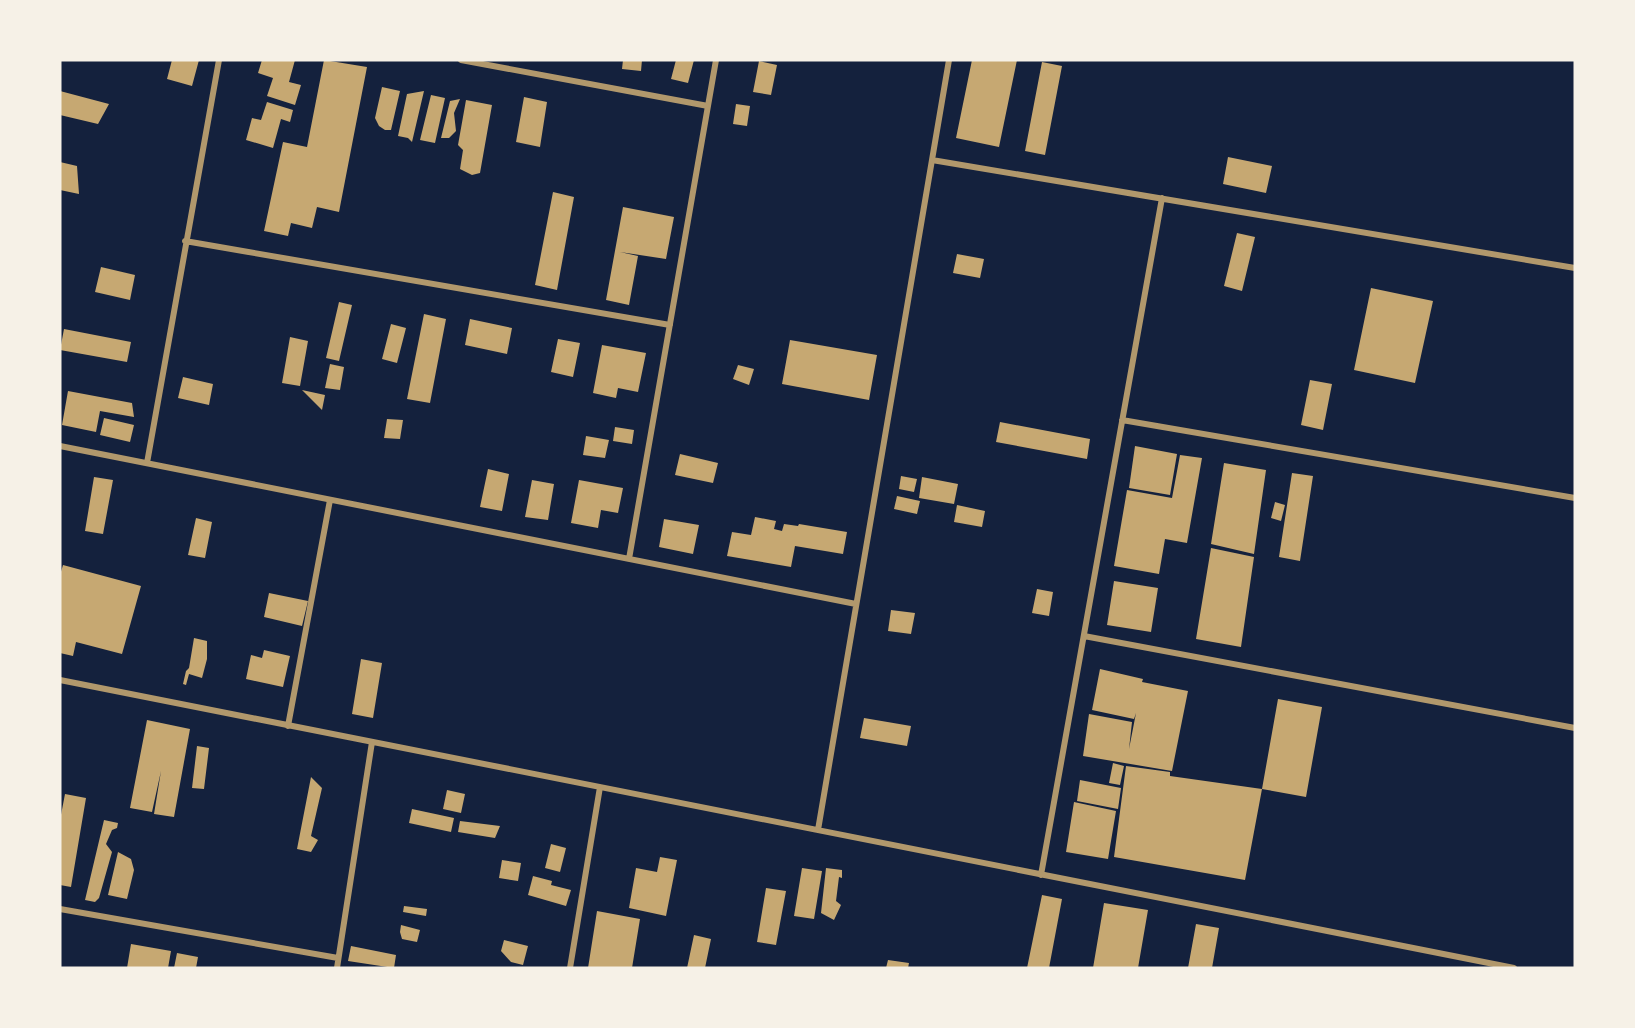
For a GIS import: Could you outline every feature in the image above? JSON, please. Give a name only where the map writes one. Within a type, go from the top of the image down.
[{"type":"street","points":[[147,463],[219,60]]},
{"type":"street","points":[[461,60],[708,106]]},
{"type":"street","points":[[629,559],[716,60]]},
{"type":"street","points":[[818,830],[949,60]]},
{"type":"street","points":[[932,160],[1575,268]]},
{"type":"street","points":[[1041,875],[1162,198]]},
{"type":"street","points":[[185,241],[670,325]]},
{"type":"street","points":[[1122,420],[1575,498]]},
{"type":"street","points":[[60,446],[856,604]]},
{"type":"street","points":[[288,726],[330,500]]},
{"type":"street","points":[[1084,636],[1575,728]]},
{"type":"street","points":[[60,681],[1514,968]]},
{"type":"street","points":[[337,968],[372,742]]},
{"type":"street","points":[[570,968],[600,787]]},
{"type":"street","points":[[60,909],[338,958]]},
{"type":"building","points":[[172,60],[199,60],[192,86],[167,79]]},
{"type":"building","points":[[262,60],[295,60],[289,82],[301,85],[295,105],[267,96],[273,78],[258,73]]},
{"type":"building","points":[[324,60],[367,67],[339,212],[317,207],[312,228],[291,223],[288,236],[264,231],[283,142],[307,147]]},
{"type":"building","points":[[623,60],[642,60],[641,71],[622,69]]},
{"type":"building","points":[[676,60],[694,60],[688,83],[671,79]]},
{"type":"building","points":[[972,60],[1017,60],[999,147],[956,138]]},
{"type":"building","points":[[759,61],[777,65],[771,95],[753,92]]},
{"type":"building","points":[[1042,62],[1062,66],[1045,155],[1025,151]]},
{"type":"building","points":[[382,87],[400,91],[391,130],[385,130],[379,126],[375,118]]},
{"type":"building","points":[[60,91],[109,104],[98,124],[60,115]]},
{"type":"building","points":[[424,91],[412,142],[408,138],[398,136],[407,94]]},
{"type":"building","points":[[431,95],[445,98],[435,143],[420,140]]},
{"type":"building","points":[[524,97],[547,102],[540,147],[516,142]]},
{"type":"building","points":[[460,99],[454,113],[456,131],[449,138],[441,138],[450,101]]},
{"type":"building","points":[[466,100],[492,105],[480,173],[472,175],[460,169],[463,150],[458,145]]},
{"type":"building","points":[[267,102],[293,110],[290,122],[281,119],[273,148],[246,140],[252,118],[261,120]]},
{"type":"building","points":[[736,104],[750,106],[747,126],[733,124]]},
{"type":"building","points":[[1228,157],[1272,166],[1266,193],[1223,184]]},
{"type":"building","points":[[60,162],[77,166],[79,194],[60,190]]},
{"type":"building","points":[[553,192],[574,197],[557,290],[535,285]]},
{"type":"building","points":[[623,207],[674,217],[666,259],[620,252],[638,256],[629,305],[606,300]]},
{"type":"building","points":[[1237,233],[1255,237],[1242,291],[1224,286]]},
{"type":"building","points":[[957,254],[984,259],[980,278],[953,273]]},
{"type":"building","points":[[101,267],[135,275],[130,300],[95,292]]},
{"type":"building","points":[[1371,288],[1433,301],[1415,383],[1354,370]]},
{"type":"building","points":[[339,302],[352,305],[339,361],[326,358]]},
{"type":"building","points":[[424,314],[446,319],[430,403],[407,399]]},
{"type":"building","points":[[470,319],[512,328],[507,354],[465,345]]},
{"type":"building","points":[[391,324],[406,328],[397,363],[382,359]]},
{"type":"building","points":[[64,329],[131,342],[127,362],[60,350]]},
{"type":"building","points":[[290,337],[308,341],[300,386],[282,383]]},
{"type":"building","points":[[558,339],[580,343],[573,377],[551,372]]},
{"type":"building","points":[[790,340],[877,355],[869,400],[782,384]]},
{"type":"building","points":[[602,345],[646,353],[638,392],[618,388],[616,398],[593,393]]},
{"type":"building","points":[[330,364],[344,367],[340,390],[325,388]]},
{"type":"building","points":[[738,365],[754,369],[749,385],[733,379]]},
{"type":"building","points":[[183,377],[213,384],[209,405],[178,398]]},
{"type":"building","points":[[1310,380],[1332,384],[1323,430],[1301,425]]},
{"type":"building","points":[[302,390],[325,395],[322,410]]},
{"type":"building","points":[[68,391],[132,403],[134,417],[100,411],[96,432],[62,425]]},
{"type":"building","points":[[104,418],[134,425],[130,442],[100,435]]},
{"type":"building","points":[[387,419],[403,420],[400,439],[384,438]]},
{"type":"building","points":[[1000,422],[1090,439],[1087,459],[996,442]]},
{"type":"building","points":[[615,427],[634,430],[632,444],[613,441]]},
{"type":"building","points":[[586,436],[609,440],[605,458],[583,455]]},
{"type":"building","points":[[1135,446],[1177,454],[1170,495],[1129,488]]},
{"type":"building","points":[[680,454],[718,463],[713,483],[675,475]]},
{"type":"building","points":[[1180,455],[1202,458],[1187,543],[1165,539],[1159,574],[1114,566],[1127,490],[1172,498]]},
{"type":"building","points":[[1224,463],[1266,470],[1254,554],[1211,544]]},
{"type":"building","points":[[488,469],[509,474],[502,511],[480,507]]},
{"type":"building","points":[[1292,473],[1313,476],[1300,561],[1279,557]]},
{"type":"building","points":[[901,476],[917,479],[914,492],[899,489]]},
{"type":"building","points":[[94,477],[113,480],[103,534],[85,531]]},
{"type":"building","points":[[922,477],[958,484],[954,504],[919,498]]},
{"type":"building","points":[[532,480],[554,484],[548,520],[525,517]]},
{"type":"building","points":[[579,480],[623,488],[618,513],[601,510],[598,528],[571,523]]},
{"type":"building","points":[[897,496],[920,501],[917,514],[894,509]]},
{"type":"building","points":[[1275,502],[1285,505],[1281,521],[1271,518]]},
{"type":"building","points":[[957,505],[985,511],[982,527],[954,522]]},
{"type":"building","points":[[755,517],[776,521],[774,529],[782,531],[784,524],[798,526],[799,524],[847,532],[843,554],[795,546],[791,567],[727,556],[732,532],[751,535]]},
{"type":"building","points":[[196,518],[212,522],[205,558],[188,555]]},
{"type":"building","points":[[664,519],[699,525],[693,554],[659,547]]},
{"type":"building","points":[[1211,548],[1254,557],[1241,647],[1196,639]]},
{"type":"building","points":[[63,565],[141,586],[122,654],[76,642],[73,656],[60,653],[60,575]]},
{"type":"building","points":[[1114,581],[1158,588],[1151,632],[1107,625]]},
{"type":"building","points":[[1037,589],[1053,592],[1049,616],[1032,613]]},
{"type":"building","points":[[269,593],[308,601],[302,626],[264,617]]},
{"type":"building","points":[[891,610],[915,613],[911,634],[888,631]]},
{"type":"building","points":[[194,638],[207,641],[207,659],[202,678],[189,674],[186,685],[183,684],[189,668]]},
{"type":"building","points":[[264,650],[290,656],[283,687],[246,679],[251,655],[262,658]]},
{"type":"building","points":[[361,659],[382,663],[373,718],[352,714]]},
{"type":"building","points":[[1100,669],[1143,679],[1142,682],[1188,691],[1172,771],[1083,756],[1089,714],[1132,722],[1129,749],[1136,713],[1134,719],[1092,710]]},
{"type":"building","points":[[1278,699],[1322,707],[1306,797],[1262,789]]},
{"type":"building","points":[[864,718],[911,726],[907,746],[860,738]]},
{"type":"building","points":[[147,720],[190,729],[174,817],[154,814],[161,771],[152,812],[130,808]]},
{"type":"building","points":[[197,746],[209,748],[204,789],[192,788]]},
{"type":"building","points":[[1113,763],[1124,766],[1120,785],[1109,783]]},
{"type":"building","points":[[1126,766],[1170,772],[1170,776],[1262,789],[1245,880],[1114,857]]},
{"type":"building","points":[[311,777],[322,788],[311,836],[318,840],[311,852],[297,849]]},
{"type":"building","points":[[1080,780],[1121,788],[1118,809],[1077,801]]},
{"type":"building","points":[[447,790],[465,794],[461,813],[443,809]]},
{"type":"building","points":[[65,794],[86,798],[71,887],[60,885],[60,820]]},
{"type":"building","points":[[1074,802],[1116,811],[1108,859],[1066,852]]},
{"type":"building","points":[[412,809],[454,818],[451,832],[409,823]]},
{"type":"building","points":[[104,820],[118,823],[106,844],[112,852],[99,898],[95,902],[85,900]]},
{"type":"building","points":[[460,821],[500,826],[495,838],[458,832]]},
{"type":"building","points":[[551,844],[566,848],[560,872],[545,868]]},
{"type":"building","points":[[118,852],[131,859],[134,870],[127,899],[108,895]]},
{"type":"building","points":[[660,857],[677,860],[666,916],[629,908],[636,868],[657,872]]},
{"type":"building","points":[[502,860],[521,863],[518,881],[499,878]]},
{"type":"building","points":[[802,868],[822,871],[814,919],[794,916]]},
{"type":"building","points":[[826,868],[842,870],[836,901],[841,905],[834,920],[821,913]]},
{"type":"building","points":[[533,876],[552,881],[551,885],[571,890],[566,906],[528,895]]},
{"type":"building","points":[[766,888],[786,891],[776,945],[757,942]]},
{"type":"building","points":[[1042,895],[1062,899],[1049,968],[1027,968]]},
{"type":"building","points":[[1104,903],[1148,910],[1138,968],[1093,968]]},
{"type":"building","points":[[404,906],[427,909],[426,916],[403,912]]},
{"type":"building","points":[[597,911],[640,919],[632,968],[588,968]]},
{"type":"building","points":[[1196,924],[1219,928],[1212,968],[1188,968]]},
{"type":"building","points":[[401,925],[420,930],[417,942],[402,939]]},
{"type":"building","points":[[694,935],[711,939],[705,968],[687,968]]},
{"type":"building","points":[[504,940],[528,946],[523,965],[511,962],[501,951]]},
{"type":"building","points":[[131,944],[171,951],[168,968],[127,968]]},
{"type":"building","points":[[351,946],[396,955],[394,968],[348,961]]},
{"type":"building","points":[[177,953],[198,957],[196,968],[174,968]]},
{"type":"building","points":[[888,960],[909,963],[908,968],[886,968]]}]
